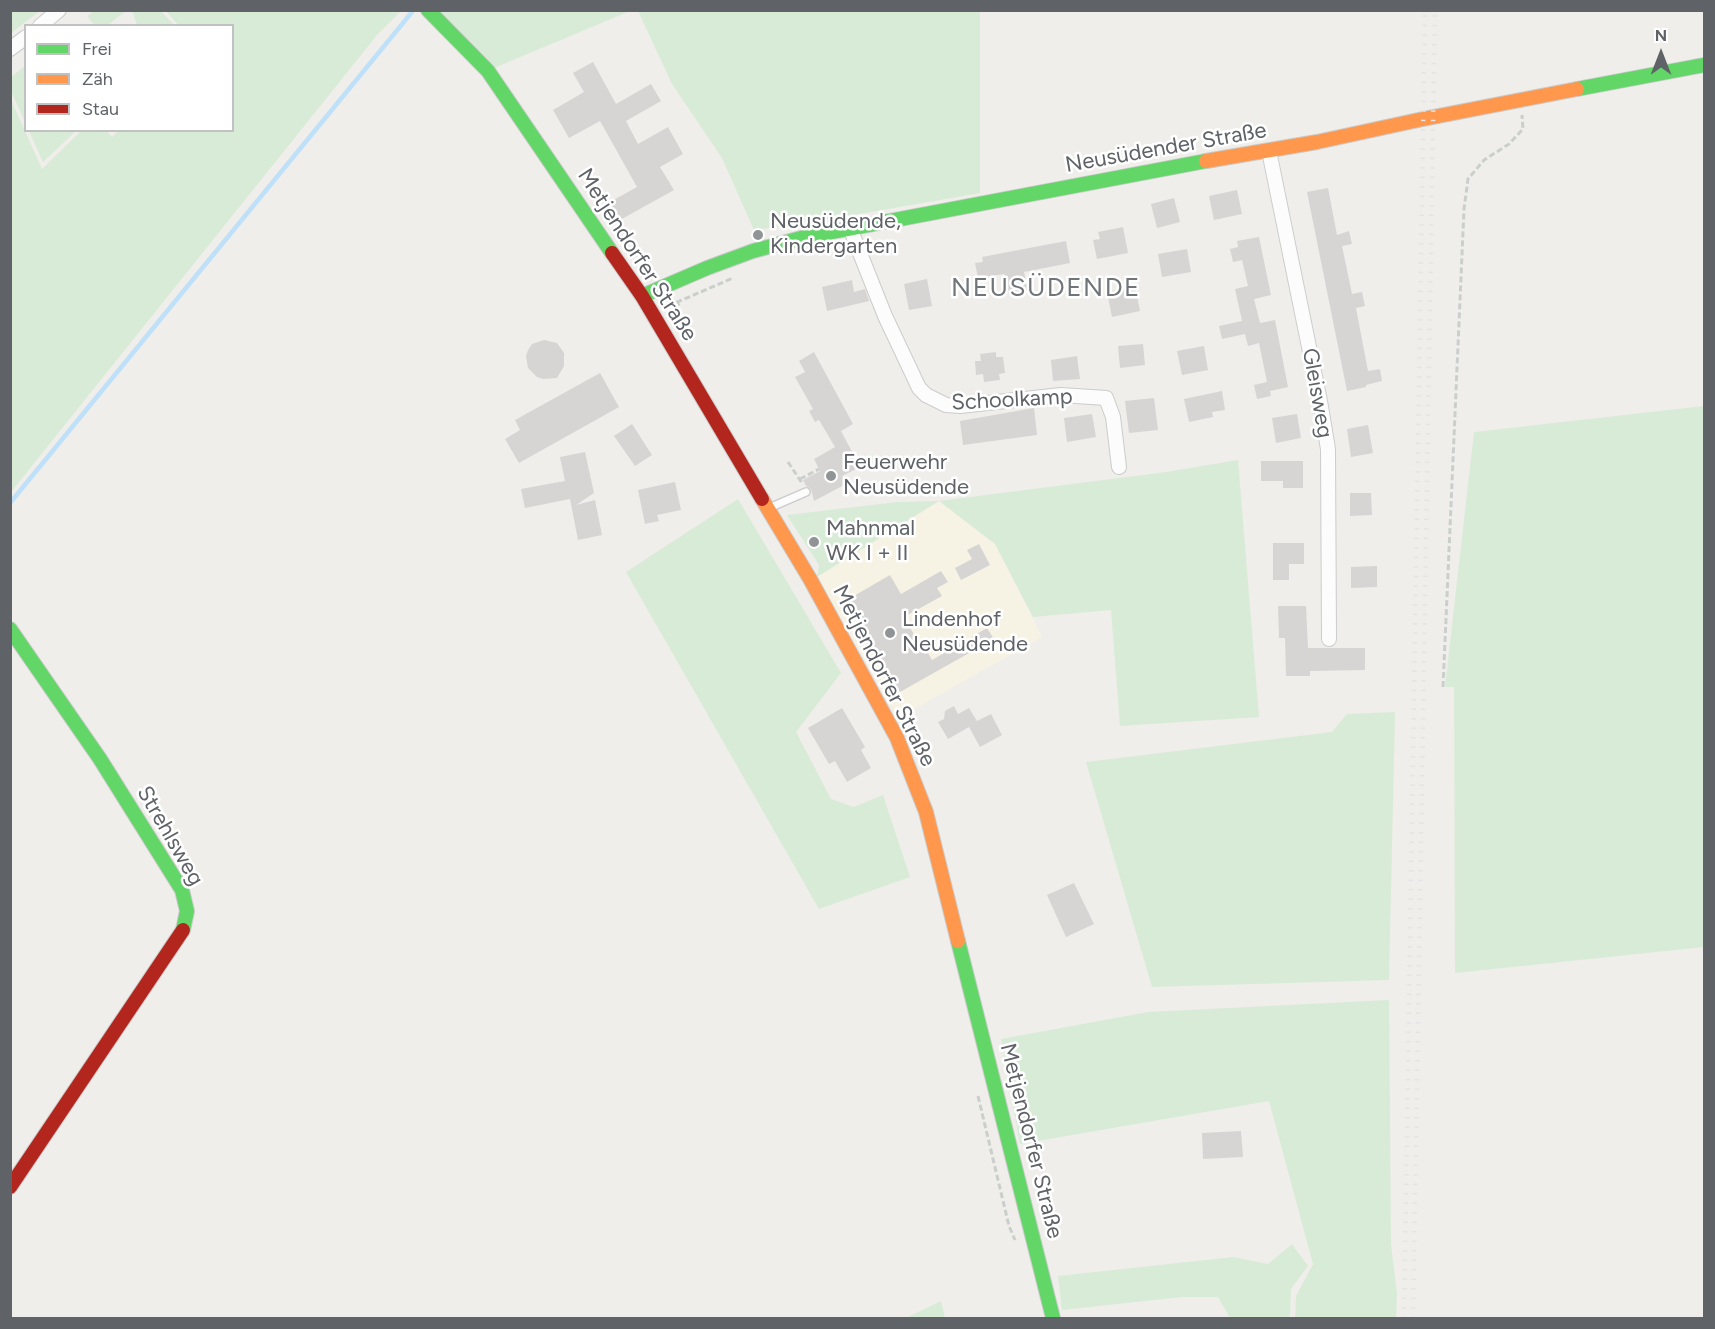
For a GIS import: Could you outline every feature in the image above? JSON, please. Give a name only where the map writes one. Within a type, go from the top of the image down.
[{"type":"street","points":[[42,24],[59,10]]},
{"type":"street","name":"Metjendorfer Straße","points":[[428,10],[488,71],[642,296],[769,508],[883,709],[926,812],[1053,1318]]},
{"type":"street","points":[[10,49],[24,38]]},
{"type":"street","name":"Neusüdender Straße","points":[[642,296],[753,251],[805,237],[1133,174],[1269,151],[1704,65]]},
{"type":"street","name":"Gleisweg","points":[[1269,151],[1328,448],[1329,639]]},
{"type":"street","name":"Schoolkamp","points":[[850,228],[885,316],[919,388],[926,395],[946,405],[960,406],[1061,395],[1106,398],[1113,417],[1119,467]]},
{"type":"street","name":"Strehlsweg","points":[[10,629],[100,759],[148,834],[182,890],[187,911],[184,929],[10,1187]]},
{"type":"lane","points":[[769,508],[806,492]]},
{"type":"path","points":[[1443,687],[1466,189],[1468,179],[1484,160],[1509,144],[1523,129],[1520,102]]},
{"type":"path","points":[[653,314],[736,277]]},
{"type":"path","points":[[788,462],[806,492]]},
{"type":"path","points":[[800,479],[819,469]]},
{"type":"path","points":[[978,1096],[1009,1226],[1018,1248]]},
{"type":"shaded area","points":[[939,501],[995,544],[1042,637],[898,718],[817,577]]},
{"type":"green space","points":[[11,10],[40,10],[40,11],[11,33]]},
{"type":"green space","points":[[95,10],[126,10],[109,24],[93,24],[87,16]]},
{"type":"green space","points":[[132,11],[161,11],[173,24],[137,24]]},
{"type":"green space","points":[[166,11],[401,11],[377,35],[11,492],[11,100],[42,169],[80,132],[108,132],[112,137],[117,132],[234,132],[234,24],[177,24]]},
{"type":"green space","points":[[440,11],[630,11],[494,68]]},
{"type":"green space","points":[[638,11],[980,11],[980,193],[754,230],[722,158],[672,84]]},
{"type":"green space","points":[[24,67],[24,120],[10,89],[11,77]]},
{"type":"green space","points":[[29,132],[75,132],[43,162]]},
{"type":"green space","points":[[1704,406],[1704,947],[1455,973],[1454,687],[1445,687],[1474,432]]},
{"type":"green space","points":[[1238,460],[1259,717],[1120,726],[1111,610],[1033,617],[995,544],[939,501],[1166,472]]},
{"type":"green space","points":[[738,499],[841,673],[796,732],[831,799],[854,807],[883,795],[910,877],[819,909],[626,572]]},
{"type":"green space","points":[[939,501],[817,577],[819,565],[787,515],[897,502]]},
{"type":"green space","points":[[1395,712],[1389,980],[1152,987],[1086,762],[1332,732],[1347,714]]},
{"type":"green space","points":[[1389,1000],[1391,1245],[1397,1294],[1396,1318],[1295,1318],[1296,1296],[1313,1264],[1269,1101],[1020,1144],[1001,1039],[1148,1012]]},
{"type":"green space","points":[[1292,1244],[1308,1266],[1291,1289],[1290,1318],[1230,1318],[1218,1297],[1182,1297],[1062,1310],[1058,1276],[1233,1257],[1268,1264]]},
{"type":"green space","points":[[941,1301],[945,1318],[906,1318]]},
{"type":"building","points":[[593,62],[616,104],[651,84],[661,101],[626,121],[638,144],[668,127],[683,154],[660,167],[674,190],[620,220],[610,202],[637,187],[600,121],[569,138],[553,110],[584,92],[573,73]]},
{"type":"building","points":[[1328,188],[1337,235],[1349,231],[1352,244],[1342,246],[1352,294],[1362,292],[1365,306],[1356,308],[1368,371],[1380,369],[1382,381],[1347,391],[1307,192]]},
{"type":"building","points":[[1237,190],[1242,214],[1214,220],[1209,196]]},
{"type":"building","points":[[1174,198],[1180,222],[1157,228],[1151,204]]},
{"type":"building","points":[[1123,227],[1128,253],[1097,259],[1093,240],[1100,239],[1098,232]]},
{"type":"building","points":[[1259,237],[1271,295],[1254,299],[1260,323],[1275,320],[1288,387],[1270,391],[1271,396],[1257,399],[1254,385],[1267,382],[1259,343],[1248,346],[1245,334],[1222,339],[1219,326],[1242,321],[1235,289],[1248,286],[1242,260],[1233,262],[1230,249],[1238,247],[1237,241]]},
{"type":"building","points":[[1066,241],[1070,263],[1024,272],[1028,290],[1008,294],[1004,274],[978,278],[975,263],[983,262],[982,257]]},
{"type":"building","points":[[1187,249],[1191,272],[1162,277],[1158,254]]},
{"type":"building","points":[[927,279],[932,306],[909,310],[904,284]]},
{"type":"building","points":[[852,280],[854,292],[865,289],[869,301],[827,311],[822,287]]},
{"type":"building","points":[[1135,286],[1140,311],[1112,317],[1107,292]]},
{"type":"building","points":[[544,340],[557,343],[564,353],[564,366],[557,378],[537,377],[528,368],[526,356],[528,350],[532,344]]},
{"type":"building","points":[[1143,344],[1145,365],[1120,368],[1118,346]]},
{"type":"building","points":[[1204,346],[1208,370],[1182,375],[1177,351]]},
{"type":"building","points":[[814,352],[853,424],[841,431],[860,467],[842,476],[846,484],[814,501],[811,489],[803,480],[820,471],[814,459],[835,447],[819,420],[815,422],[809,411],[813,409],[795,377],[805,372],[799,361]]},
{"type":"building","points":[[996,352],[996,357],[1003,357],[1005,373],[999,374],[1000,380],[984,382],[983,374],[976,375],[975,361],[981,361],[980,354]]},
{"type":"building","points":[[1077,356],[1080,379],[1053,381],[1051,360]]},
{"type":"building","points":[[600,373],[619,407],[519,463],[505,439],[520,430],[515,420]]},
{"type":"building","points":[[1222,391],[1225,410],[1212,412],[1213,417],[1189,422],[1184,399]]},
{"type":"building","points":[[1154,398],[1158,430],[1129,433],[1125,401]]},
{"type":"building","points":[[1034,408],[1037,435],[963,445],[960,421]]},
{"type":"building","points":[[1092,414],[1096,437],[1067,442],[1064,418]]},
{"type":"building","points":[[1297,414],[1301,438],[1276,443],[1272,418]]},
{"type":"building","points":[[632,424],[652,455],[635,466],[614,436]]},
{"type":"building","points":[[1368,425],[1373,453],[1351,457],[1347,429]]},
{"type":"building","points":[[585,452],[594,493],[576,505],[595,500],[602,535],[578,540],[570,499],[525,508],[521,489],[565,481],[560,457]]},
{"type":"building","points":[[1261,461],[1303,461],[1303,488],[1283,488],[1283,481],[1261,481]]},
{"type":"building","points":[[675,482],[681,510],[657,515],[659,521],[645,524],[638,490]]},
{"type":"building","points":[[1350,493],[1371,493],[1372,515],[1350,516]]},
{"type":"building","points":[[1273,543],[1304,543],[1304,564],[1289,564],[1289,580],[1273,580]]},
{"type":"building","points":[[979,544],[990,565],[961,580],[955,568],[972,559],[967,550]]},
{"type":"building","points":[[1377,566],[1377,587],[1351,588],[1351,567]]},
{"type":"building","name":"Lindenhof Neusüdende","points":[[941,571],[948,582],[937,588],[942,596],[904,617],[920,645],[923,644],[932,660],[987,628],[994,639],[900,692],[847,600],[890,575],[901,594]]},
{"type":"building","points":[[1278,606],[1306,606],[1308,648],[1365,648],[1365,670],[1310,671],[1310,676],[1286,676],[1285,638],[1279,638]]},
{"type":"building","points":[[954,706],[958,714],[969,708],[977,721],[991,714],[1002,735],[980,747],[969,727],[948,739],[938,722],[944,719],[945,711]]},
{"type":"building","points":[[842,708],[865,747],[861,750],[871,768],[847,782],[835,761],[829,764],[808,728]]},
{"type":"building","points":[[1074,883],[1094,924],[1066,937],[1047,895]]},
{"type":"building","points":[[1241,1131],[1243,1157],[1203,1159],[1202,1133]]},
{"type":"waterway","points":[[10,503],[412,12]]},
{"type":"railway","points":[[1404,1318],[1425,10]]},
{"type":"railway","points":[[1413,1318],[1435,10]]},
{"type":"traffic: fast","points":[[428,10],[488,71],[612,253]]},
{"type":"traffic: fast","points":[[1577,89],[1704,65]]},
{"type":"traffic: fast","points":[[642,296],[753,251],[805,237],[1206,161]]},
{"type":"traffic: fast","points":[[10,629],[100,759],[182,890],[187,911],[183,930]]},
{"type":"traffic: fast","points":[[958,941],[1053,1318]]},
{"type":"traffic: slow","points":[[1206,161],[1317,142],[1577,89]]},
{"type":"traffic: slow","points":[[762,499],[810,579],[897,738],[926,812],[958,941]]},
{"type":"traffic: jam","points":[[612,253],[642,296],[762,499]]},
{"type":"traffic: jam","points":[[10,1187],[183,930]]},
{"type":"place","name":"Neusüdende, Kindergarten","points":[[758,235]]},
{"type":"place","name":"Feuerwehr Neusüdende","points":[[831,476]]},
{"type":"place","name":"Mahnmal WK I + II","points":[[814,542]]},
{"type":"place","name":"Lindenhof Neusüdende","points":[[890,633]]},
{"type":"district","name":"NEUSÜDENDE","points":[[1046,288]]}]
